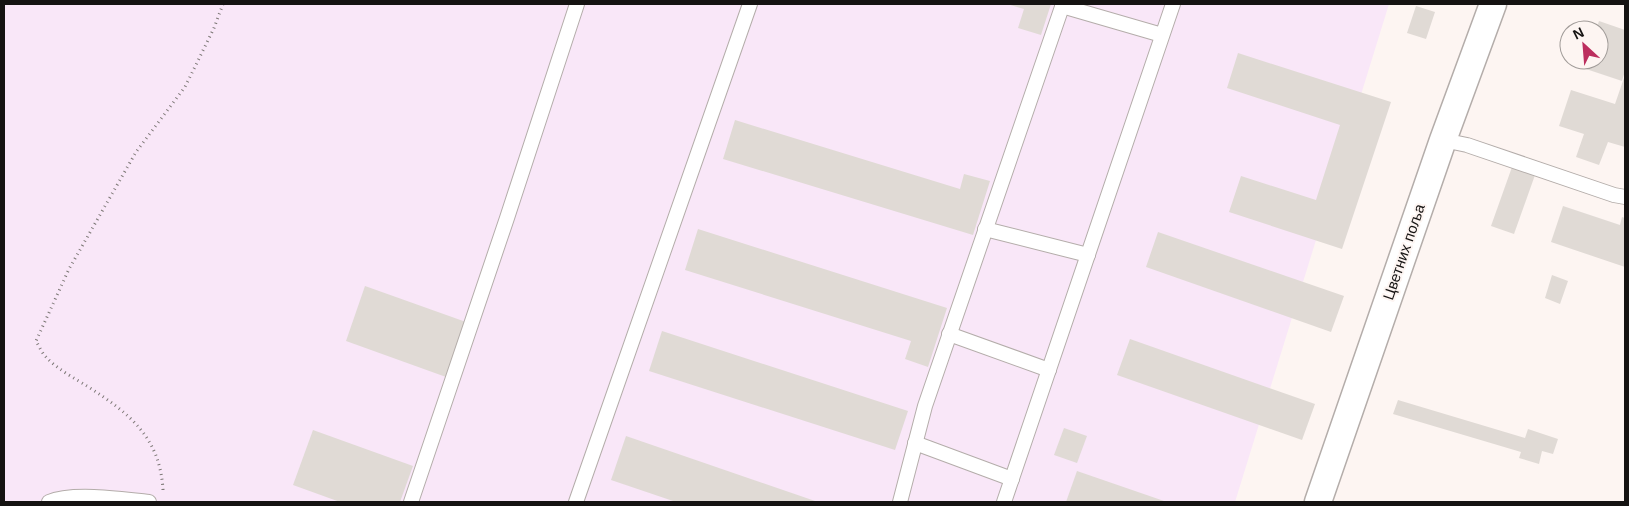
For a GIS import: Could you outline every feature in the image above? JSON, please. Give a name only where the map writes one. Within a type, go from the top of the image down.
[{"type":"street","name":"Цветних поља","points":[[1318,502],[1443,140],[1493,4]]},
{"type":"lane","points":[[411,502],[508,218],[577,4]]},
{"type":"lane","points":[[576,502],[750,4]]},
{"type":"lane","points":[[1004,502],[1173,4]]},
{"type":"lane","points":[[900,502],[925,406],[1063,5],[1162,35]]},
{"type":"lane","points":[[1443,140],[1467,145],[1518,164],[1625,197]]},
{"type":"lane","points":[[985,229],[1088,255]]},
{"type":"lane","points":[[949,334],[1049,370]]},
{"type":"lane","points":[[915,442],[1012,479]]},
{"type":"lane","points":[[49,502],[57,498],[112,497],[155,500]]},
{"type":"path","points":[[155,500],[163,492],[162,476],[156,453],[146,434],[123,411],[46,357],[36,341],[69,269],[136,152],[185,87],[224,4]]},
{"type":"shaded area","points":[[4,4],[1389,4],[1235,502],[4,502]]},
{"type":"building","points":[[1007,4],[1051,4],[1041,35],[1018,28],[1024,9]]},
{"type":"building","points":[[1416,6],[1435,12],[1426,39],[1407,33]]},
{"type":"building","points":[[1609,24],[1625,30],[1625,71],[1622,81],[1589,70],[1609,70]]},
{"type":"building","points":[[1238,53],[1391,102],[1342,249],[1229,212],[1241,176],[1316,200],[1340,125],[1227,88]]},
{"type":"building","points":[[1625,75],[1625,147],[1608,142],[1599,165],[1576,157],[1584,134],[1559,126],[1571,90],[1615,104]]},
{"type":"building","points":[[735,120],[960,189],[964,174],[990,181],[973,235],[723,159]]},
{"type":"building","points":[[1512,167],[1535,175],[1514,234],[1491,226]]},
{"type":"building","points":[[1563,206],[1620,225],[1622,217],[1625,218],[1625,267],[1551,242]]},
{"type":"building","points":[[698,229],[947,308],[928,367],[905,359],[911,341],[685,270]]},
{"type":"building","points":[[1158,232],[1344,296],[1331,332],[1146,267]]},
{"type":"building","points":[[1552,275],[1568,281],[1560,304],[1545,298]]},
{"type":"building","points":[[365,286],[466,322],[446,377],[346,341]]},
{"type":"building","points":[[662,331],[908,411],[895,450],[649,371]]},
{"type":"building","points":[[1130,339],[1315,404],[1302,440],[1117,375]]},
{"type":"building","points":[[1398,400],[1525,438],[1528,429],[1558,439],[1553,454],[1542,451],[1539,464],[1519,458],[1521,452],[1393,414]]},
{"type":"building","points":[[1064,428],[1087,436],[1077,463],[1054,455]]},
{"type":"building","points":[[313,430],[413,466],[400,502],[340,502],[293,485]]},
{"type":"building","points":[[626,436],[818,502],[676,502],[611,480]]},
{"type":"building","points":[[1077,471],[1167,502],[1066,502]]}]
